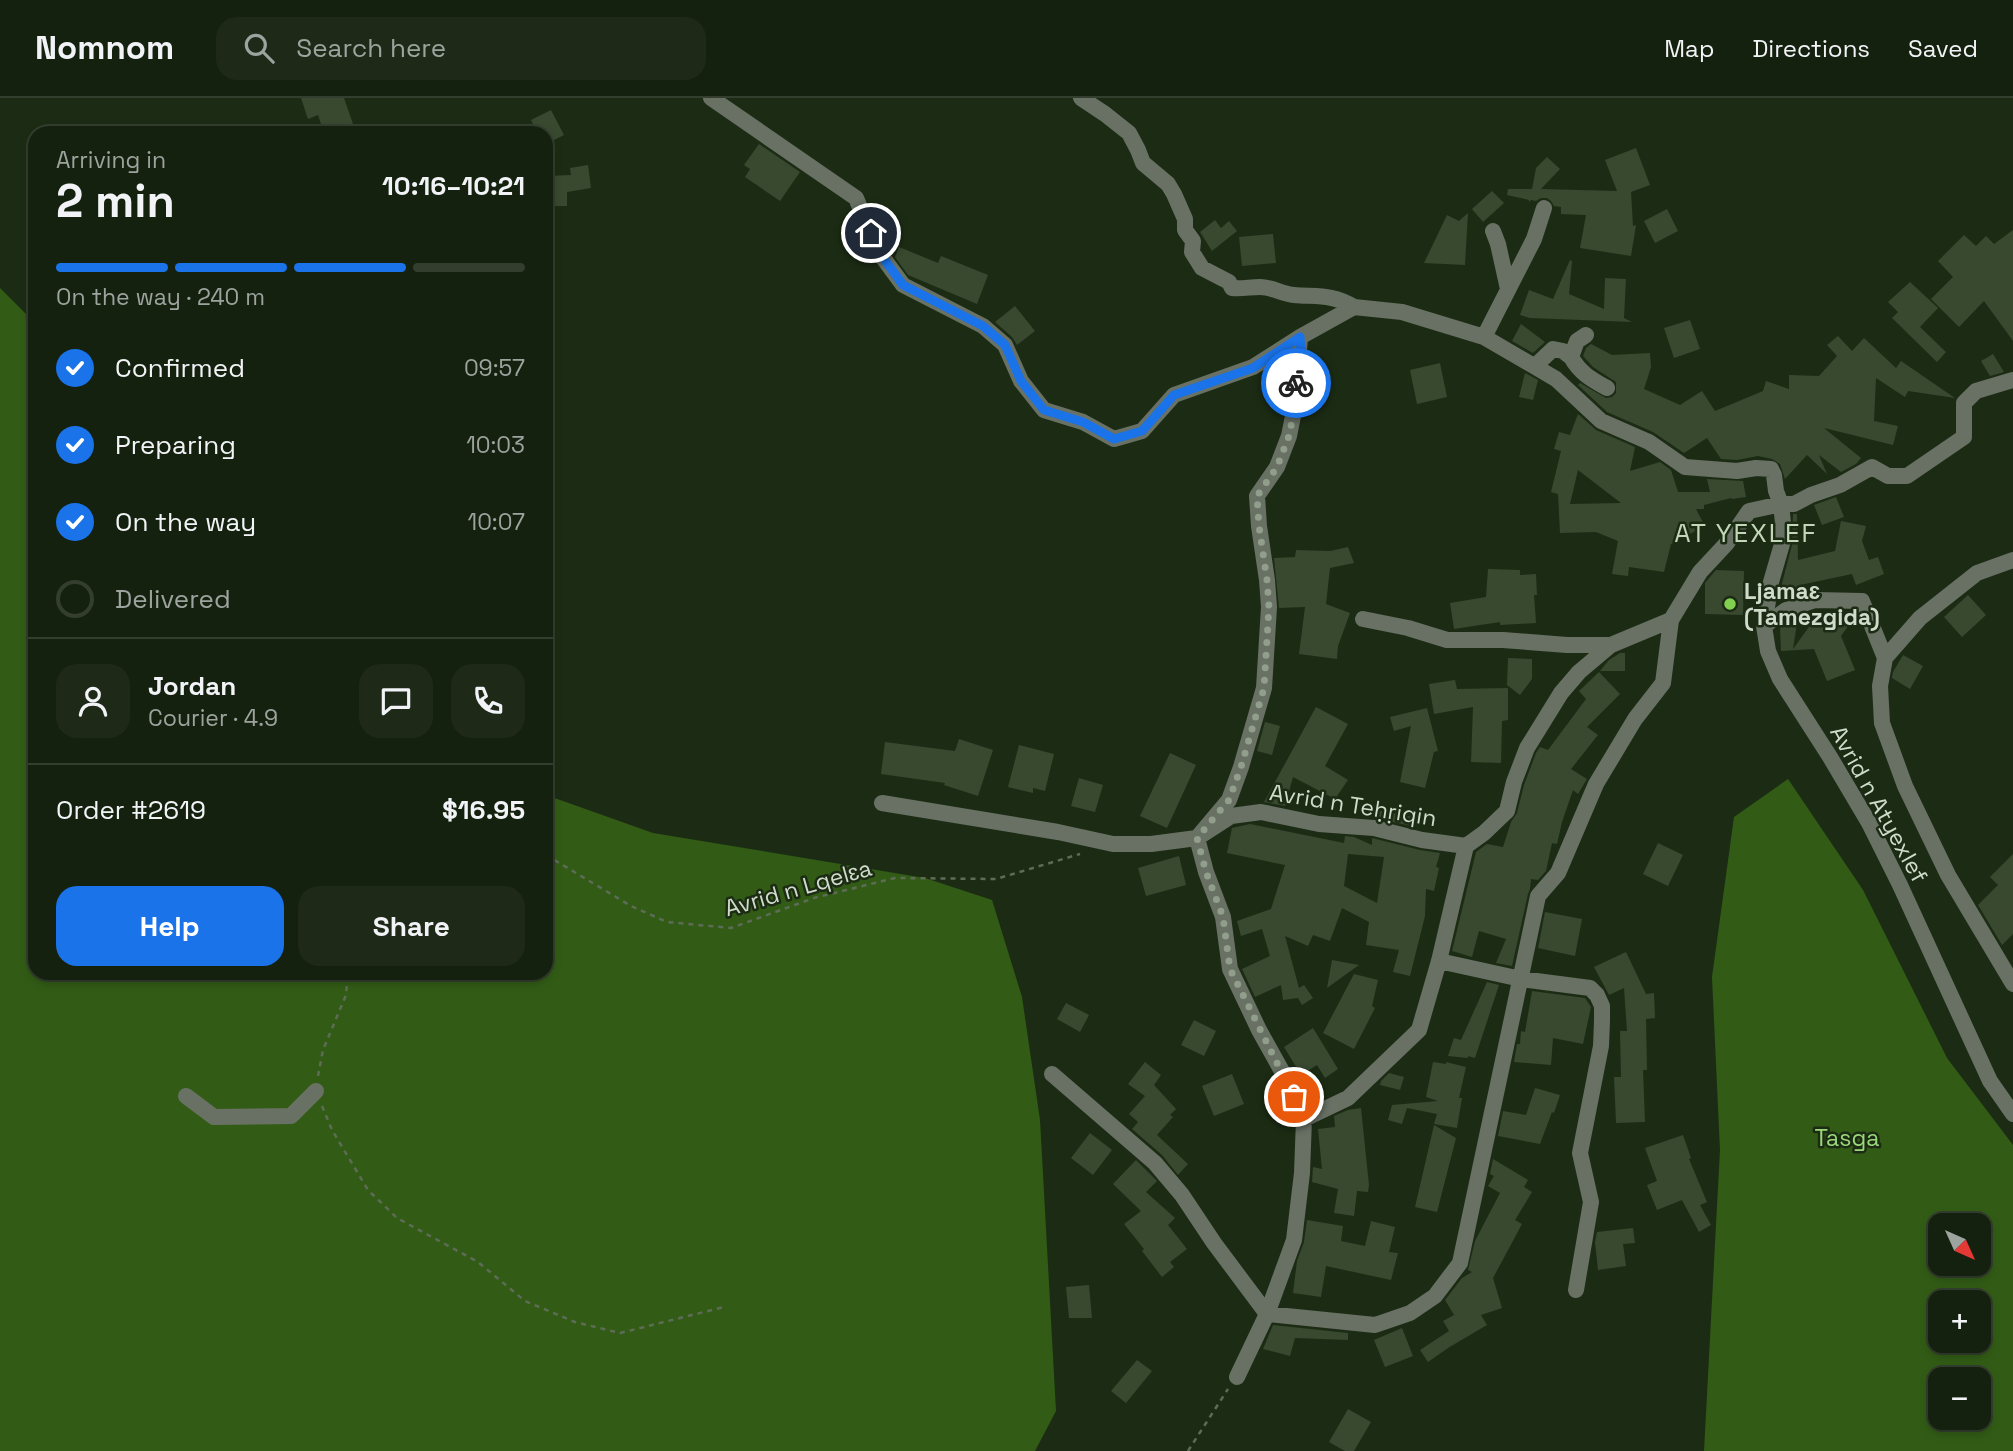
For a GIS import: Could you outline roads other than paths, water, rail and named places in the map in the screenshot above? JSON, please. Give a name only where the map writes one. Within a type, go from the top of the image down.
[{"type":"street","points":[[711,98],[856,198],[878,251],[903,285],[983,326],[1005,345],[1021,381],[1044,410],[1083,422],[1114,439],[1142,431],[1174,395],[1253,368],[1300,337],[1354,307]]},
{"type":"street","points":[[1081,98],[1129,133],[1143,163],[1168,184],[1185,219],[1185,230],[1193,241],[1192,251],[1202,268],[1229,282],[1232,288],[1263,287],[1291,295],[1320,295],[1341,299],[1354,307],[1402,312],[1484,337],[1535,366],[1553,349],[1563,351],[1571,356],[1577,368],[1589,379],[1607,388]]},
{"type":"street","points":[[1484,337],[1534,240],[1544,208]]},
{"type":"street","points":[[1493,231],[1508,289]]},
{"type":"street","points":[[1571,356],[1577,341],[1586,335]]},
{"type":"street","points":[[1237,1377],[1267,1314],[1294,1240],[1302,1173],[1304,1119],[1230,969],[1223,917],[1197,838],[1229,800],[1264,688],[1269,607],[1257,496],[1277,467],[1289,436],[1295,406],[1300,337]]},
{"type":"street","name":"Avrid n Atyexlef","points":[[1535,366],[1556,379],[1601,421],[1648,442],[1685,467],[1737,471],[1771,469],[1781,503],[1782,544],[1771,582],[1764,626],[1768,651],[1780,678],[1869,823],[1990,1081],[2013,1114]]},
{"type":"street","points":[[1052,1074],[1155,1163],[1182,1195],[1267,1314],[1375,1325],[1410,1313],[1434,1296],[1460,1263],[1538,896],[1558,873],[1596,784],[1635,719],[1663,683],[1671,620],[1700,572],[1727,543],[1749,511],[1781,503],[1794,504],[1840,485],[1872,467],[1888,476],[1907,476],[1964,437],[1964,403],[1976,391],[2013,380]]},
{"type":"street","points":[[2013,560],[1977,573],[1920,618],[1885,658],[1880,686],[1882,723],[1905,786],[1948,875],[2013,984]]},
{"type":"street","points":[[1764,626],[1786,610],[1815,600],[1862,601],[1885,658]]},
{"type":"street","points":[[1363,619],[1408,628],[1447,640],[1611,645]]},
{"type":"street","points":[[1304,1119],[1348,1098],[1419,1030],[1439,961],[1466,846],[1507,811],[1514,782],[1527,748],[1555,702],[1579,672],[1611,645],[1671,620]]},
{"type":"street","name":"Avrid n Teḥṛiqin","points":[[881,803],[1058,832],[1113,844],[1151,844],[1197,838],[1231,816],[1261,812],[1319,824],[1374,828],[1422,840],[1466,846]]},
{"type":"street","points":[[1439,961],[1521,979],[1590,988],[1602,1006],[1601,1046],[1580,1153],[1591,1202],[1576,1290]]},
{"type":"street","points":[[186,1096],[214,1117],[271,1117],[291,1116],[316,1091]]},
{"type":"place","name":"Ljamaɛ (Tamezgida)","points":[[1730,604]]},
{"type":"district","name":"AT YEXLEF","points":[[1746,533]]},
{"type":"park label","name":"Tasga","points":[[1847,1138]]}]
